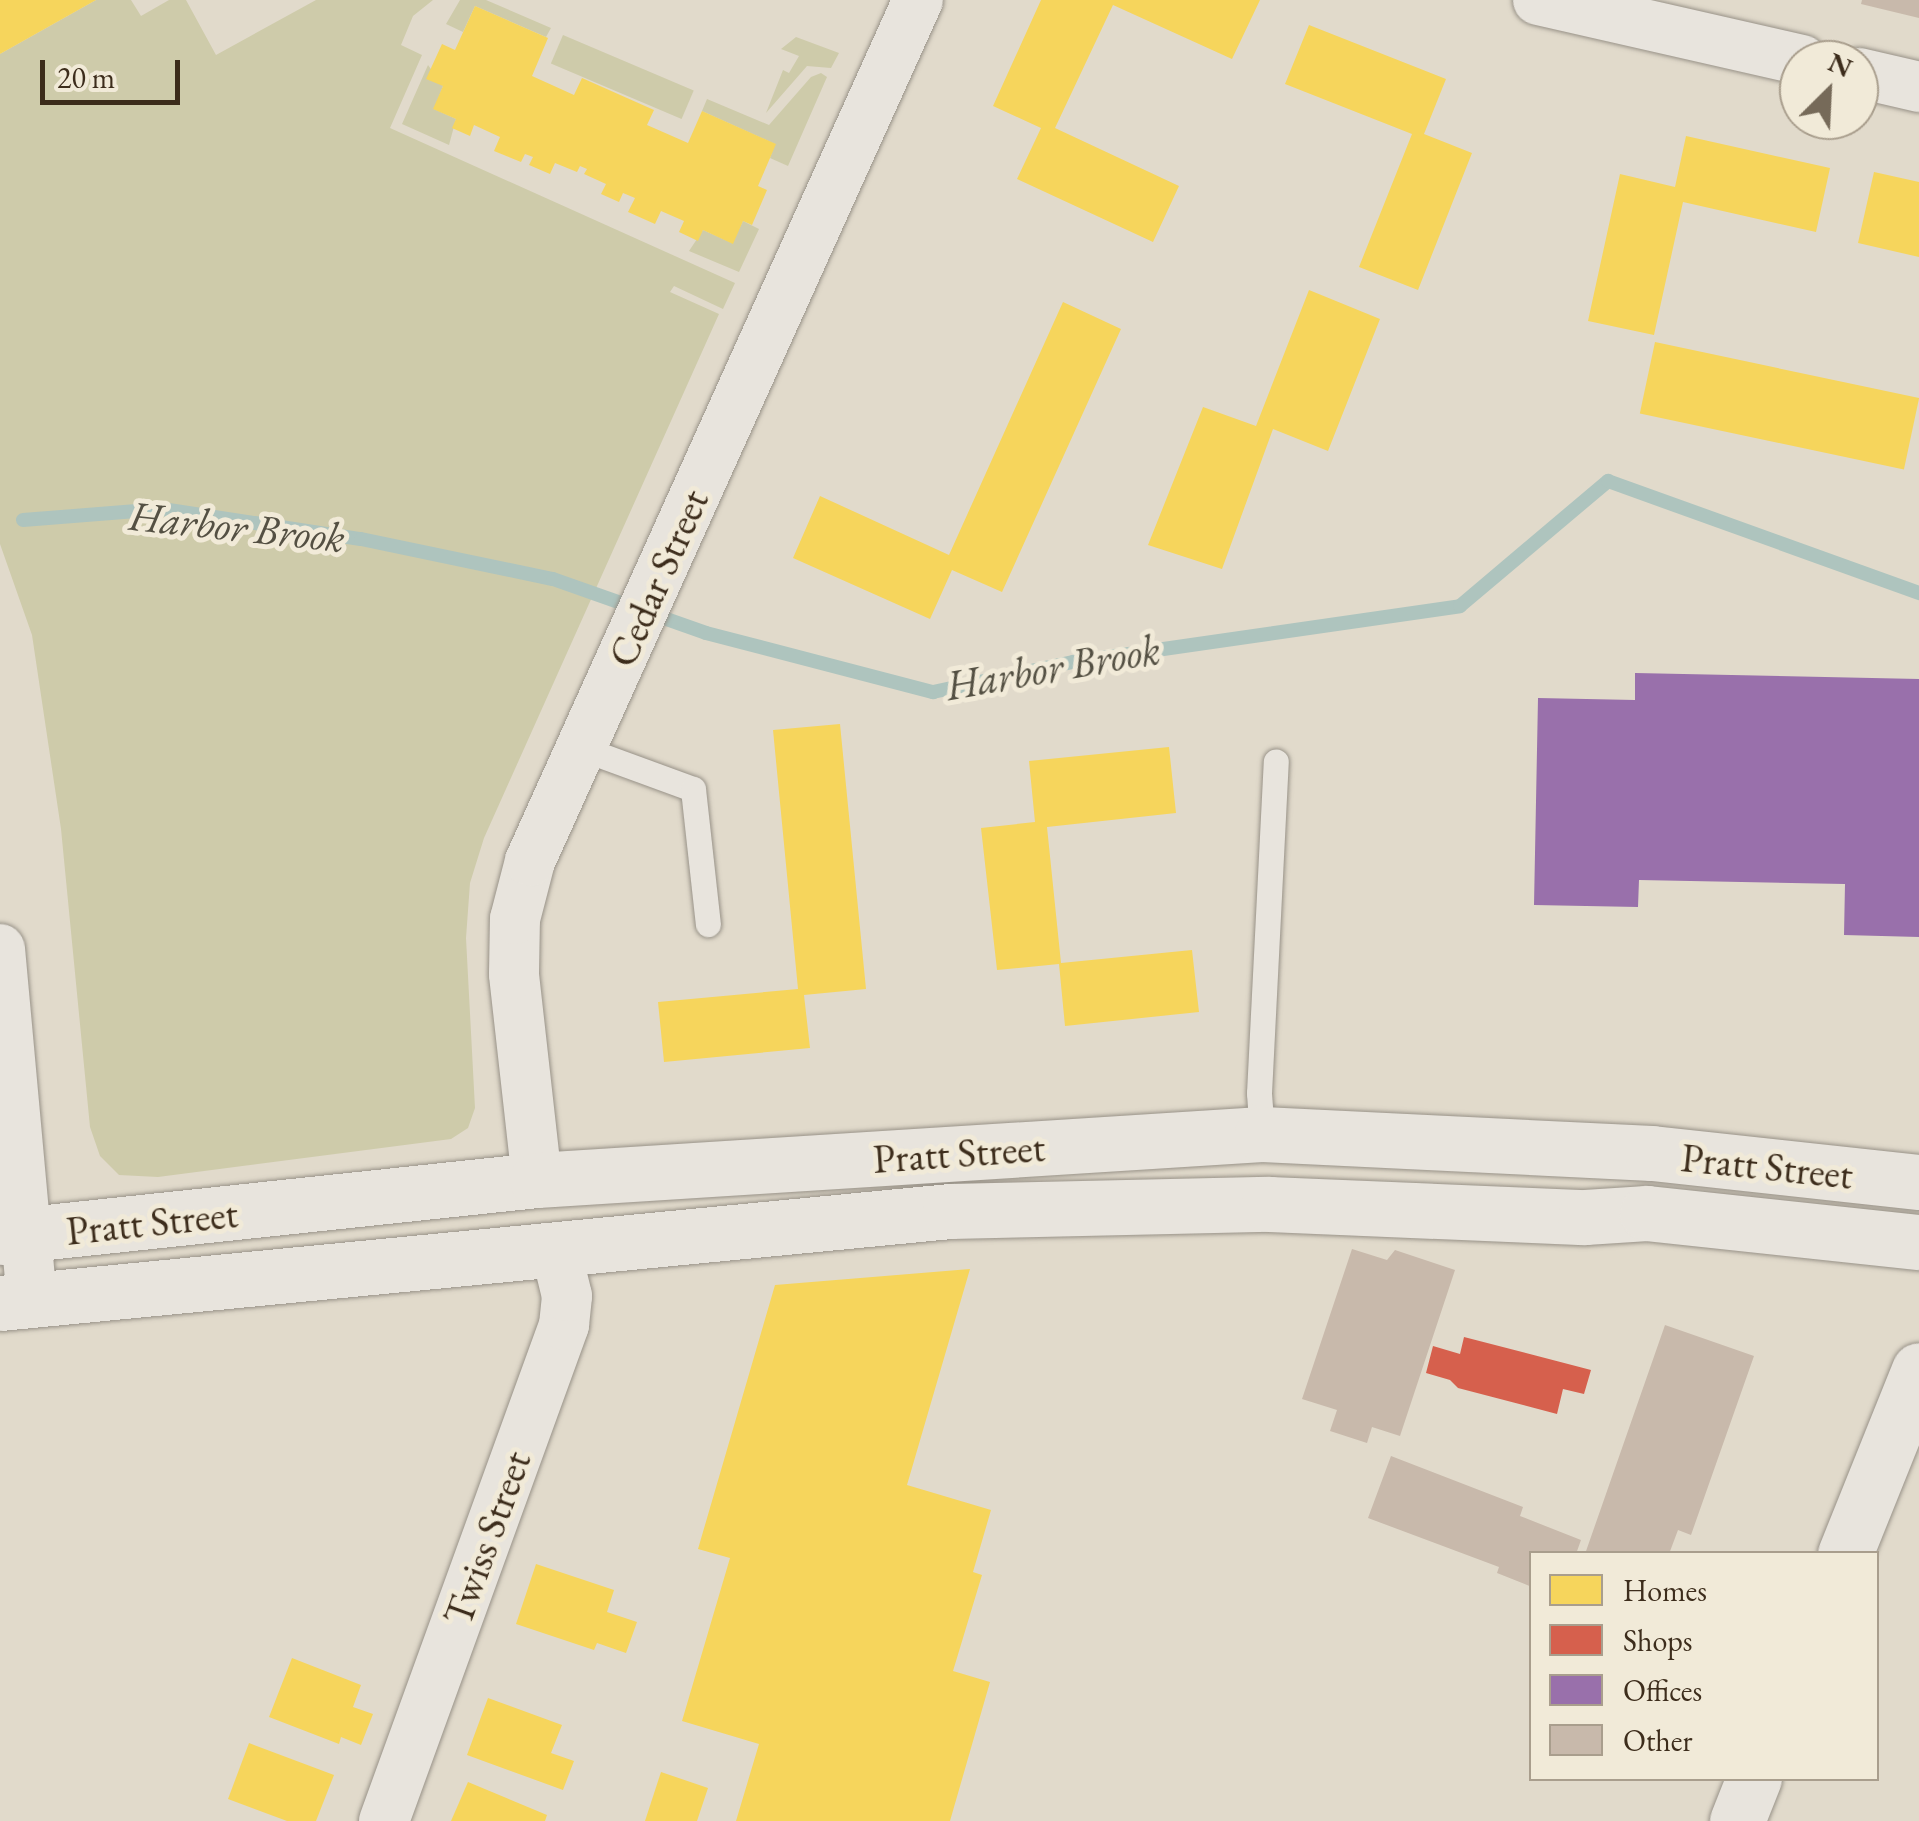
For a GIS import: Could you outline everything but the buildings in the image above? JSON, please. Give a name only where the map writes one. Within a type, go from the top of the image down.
[{"type":"street","name":"Cedar Street","points":[[537,1180],[514,974],[515,919],[530,862],[918,0]]},
{"type":"street","points":[[1538,0],[1779,55]]},
{"type":"street","points":[[1879,78],[1919,87]]},
{"type":"street","points":[[0,949],[16,1302]]},
{"type":"street","name":"Pratt Street","points":[[12,1236],[537,1180],[1262,1134],[1652,1153],[1919,1182]]},
{"type":"street","points":[[537,1180],[556,1252]]},
{"type":"street","name":"Pratt Street","points":[[16,1302],[950,1211],[1269,1204],[1586,1217],[1647,1212],[1919,1242]]},
{"type":"street","name":"Twiss Street","points":[[384,1821],[564,1325],[567,1296],[556,1252]]},
{"type":"street","points":[[1846,1551],[1919,1370]]},
{"type":"street","points":[[1737,1821],[1753,1781]]},
{"type":"lane","points":[[581,748],[693,789],[708,924]]},
{"type":"lane","points":[[1262,1134],[1260,1093],[1276,761]]},
{"type":"shaded area","points":[[96,0],[131,0],[141,16],[169,0],[186,0],[216,55],[316,0],[433,0],[413,16],[401,45],[422,55],[390,128],[735,283],[723,309],[674,286],[670,292],[719,314],[484,838],[470,883],[466,938],[475,1108],[468,1128],[451,1139],[158,1177],[119,1175],[100,1156],[90,1127],[61,829],[32,635],[0,544],[0,54]]},
{"type":"shaded area","points":[[460,0],[486,0],[551,28],[546,37],[475,6],[463,32],[446,24]]},
{"type":"shaded area","points":[[563,35],[694,90],[682,119],[551,64]]},
{"type":"shaded area","points":[[796,37],[839,53],[831,68],[807,66],[766,113],[783,70],[789,73],[799,56],[781,49]]},
{"type":"shaded area","points":[[428,65],[443,86],[434,109],[456,119],[449,145],[402,124]]},
{"type":"shaded area","points":[[821,73],[827,77],[788,166],[770,158],[775,144],[702,111],[707,99],[769,125],[811,77]]},
{"type":"shaded area","points":[[743,221],[759,229],[739,272],[689,251],[703,230],[732,243]]},
{"type":"waterway","name":"Harbor Brook","points":[[23,520],[162,509],[361,539],[553,579],[706,633],[933,692],[1073,662],[1460,606],[1608,481],[1919,593]]}]
